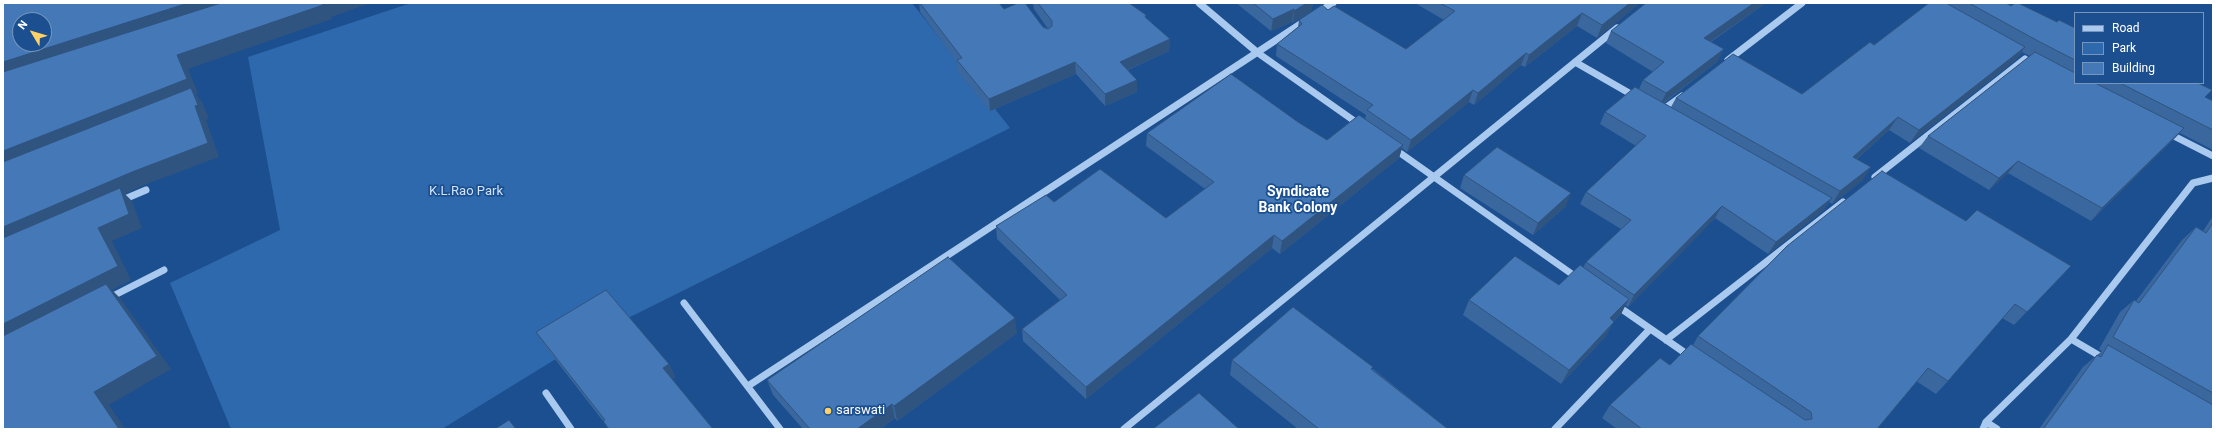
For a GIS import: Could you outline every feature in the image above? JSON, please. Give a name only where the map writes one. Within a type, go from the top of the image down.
[{"type":"street","points":[[1200,3],[1258,53],[1369,131]]},
{"type":"street","points":[[748,386],[1333,3]]},
{"type":"street","points":[[1722,64],[1802,3]]},
{"type":"street","points":[[1124,429],[1624,23]]},
{"type":"street","points":[[1870,181],[2022,57],[2032,63]]},
{"type":"street","points":[[1575,62],[1642,100]]},
{"type":"street","points":[[1661,111],[1686,92]]},
{"type":"street","points":[[1655,108],[1668,115]]},
{"type":"street","points":[[2164,131],[2213,156]]},
{"type":"street","points":[[1389,145],[1585,283]]},
{"type":"street","points":[[1984,426],[2071,339],[2193,183],[2213,178]]},
{"type":"street","points":[[110,205],[146,190]]},
{"type":"street","points":[[1666,340],[1851,195]]},
{"type":"street","points":[[1826,206],[1833,210]]},
{"type":"street","points":[[101,302],[164,270]]},
{"type":"street","points":[[1611,301],[1699,362]]},
{"type":"street","points":[[684,303],[780,429]]},
{"type":"street","points":[[1555,429],[1650,329]]},
{"type":"street","points":[[2071,339],[2111,362]]},
{"type":"street","points":[[546,393],[571,429]]},
{"type":"street","points":[[1984,426],[1997,429]]},
{"type":"green space","name":"K.L.Rao Park","points":[[411,3],[912,3],[1010,128],[598,333],[442,429],[231,429],[170,283],[280,230],[248,57]]},
{"type":"building","points":[[3,3],[188,3],[52,46],[52,12],[12,12],[12,52],[34,52],[3,62]]},
{"type":"building","points":[[221,3],[322,3],[323,5],[177,55],[187,79],[3,151],[3,72]]},
{"type":"building","points":[[920,3],[999,3],[1004,9],[1018,3],[1025,3],[1043,27],[1048,29],[1052,26],[1052,21],[1038,3],[1129,3],[1146,15],[1145,17],[1170,39],[1120,62],[1137,80],[1105,94],[1075,62],[989,99],[957,60],[962,58]]},
{"type":"building","points":[[1253,3],[1307,3],[1294,11],[1294,9],[1273,19]]},
{"type":"building","points":[[1440,3],[1630,3],[1602,25],[1582,13],[1529,55],[1526,53],[1478,93],[1473,90],[1411,140],[1367,110],[1373,105],[1277,44],[1302,24],[1299,20],[1322,5],[1328,10],[1334,6],[1406,49],[1455,11]]},
{"type":"building","points":[[1646,3],[1754,3],[1704,38],[1724,49],[1666,93],[1643,80],[1664,62],[1611,31]]},
{"type":"building","points":[[1929,3],[1946,3],[2025,47],[1919,130],[1898,117],[1853,157],[1871,167],[1840,191],[1676,98],[1733,54],[1802,94],[1870,42],[1874,45]]},
{"type":"building","points":[[1969,3],[2006,3],[2011,6],[2018,3],[2057,22],[2059,20],[2074,28],[2074,59]]},
{"type":"building","points":[[2035,52],[2074,72],[2074,84],[2097,84],[2184,128],[2102,208],[2018,161],[1999,178],[1928,136]]},
{"type":"building","points":[[1231,74],[1298,122],[1327,140],[1359,115],[1403,145],[1282,241],[1274,235],[1086,387],[1022,329],[1067,295],[996,226],[1046,195],[1054,202],[1100,169],[1166,218],[1214,182],[1147,133]]},
{"type":"building","points":[[2122,84],[2200,84],[2212,90],[2205,97],[2213,101],[2213,130]]},
{"type":"building","points":[[1635,87],[1832,198],[1776,242],[1722,206],[1634,295],[1586,262],[1631,220],[1586,192],[1646,136],[1605,112]]},
{"type":"building","points":[[191,88],[198,105],[195,106],[208,143],[132,172],[3,227],[3,162]]},
{"type":"building","points":[[1497,147],[1571,193],[1538,223],[1464,175]]},
{"type":"building","points":[[1882,171],[1966,221],[1977,210],[2071,266],[2027,312],[2015,304],[1948,381],[1928,368],[1877,429],[1642,429],[1610,405],[1660,358],[1670,365],[1691,344],[1805,420],[1812,419],[1811,412],[1698,336],[1787,246]]},
{"type":"building","points":[[120,188],[129,214],[98,228],[118,266],[3,324],[3,238]]},
{"type":"building","points":[[2213,223],[2213,393],[2113,337],[2134,300],[2139,303],[2196,227],[2206,233]]},
{"type":"building","points":[[1515,256],[1559,285],[1580,265],[1629,299],[1610,318],[1614,322],[1569,370],[1469,300]]},
{"type":"building","points":[[948,257],[1015,318],[894,406],[892,404],[857,429],[810,429],[767,380]]},
{"type":"building","points":[[106,284],[157,356],[94,392],[119,429],[3,429],[3,336]]},
{"type":"building","points":[[606,290],[669,364],[663,368],[713,429],[609,429],[603,421],[605,420],[536,332]]},
{"type":"building","points":[[1293,307],[1373,367],[1371,369],[1448,429],[1319,429],[1232,360]]},
{"type":"building","points":[[2108,345],[2213,405],[2213,429],[2044,428],[2097,355],[2101,357]]},
{"type":"building","points":[[1199,393],[1239,429],[1153,429]]},
{"type":"building","points":[[509,420],[516,429],[495,429]]},
{"type":"place","name":"sarswati","points":[[828,411]]},
{"type":"district","name":"Syndicate Bank Colony","points":[[1298,200]]}]
